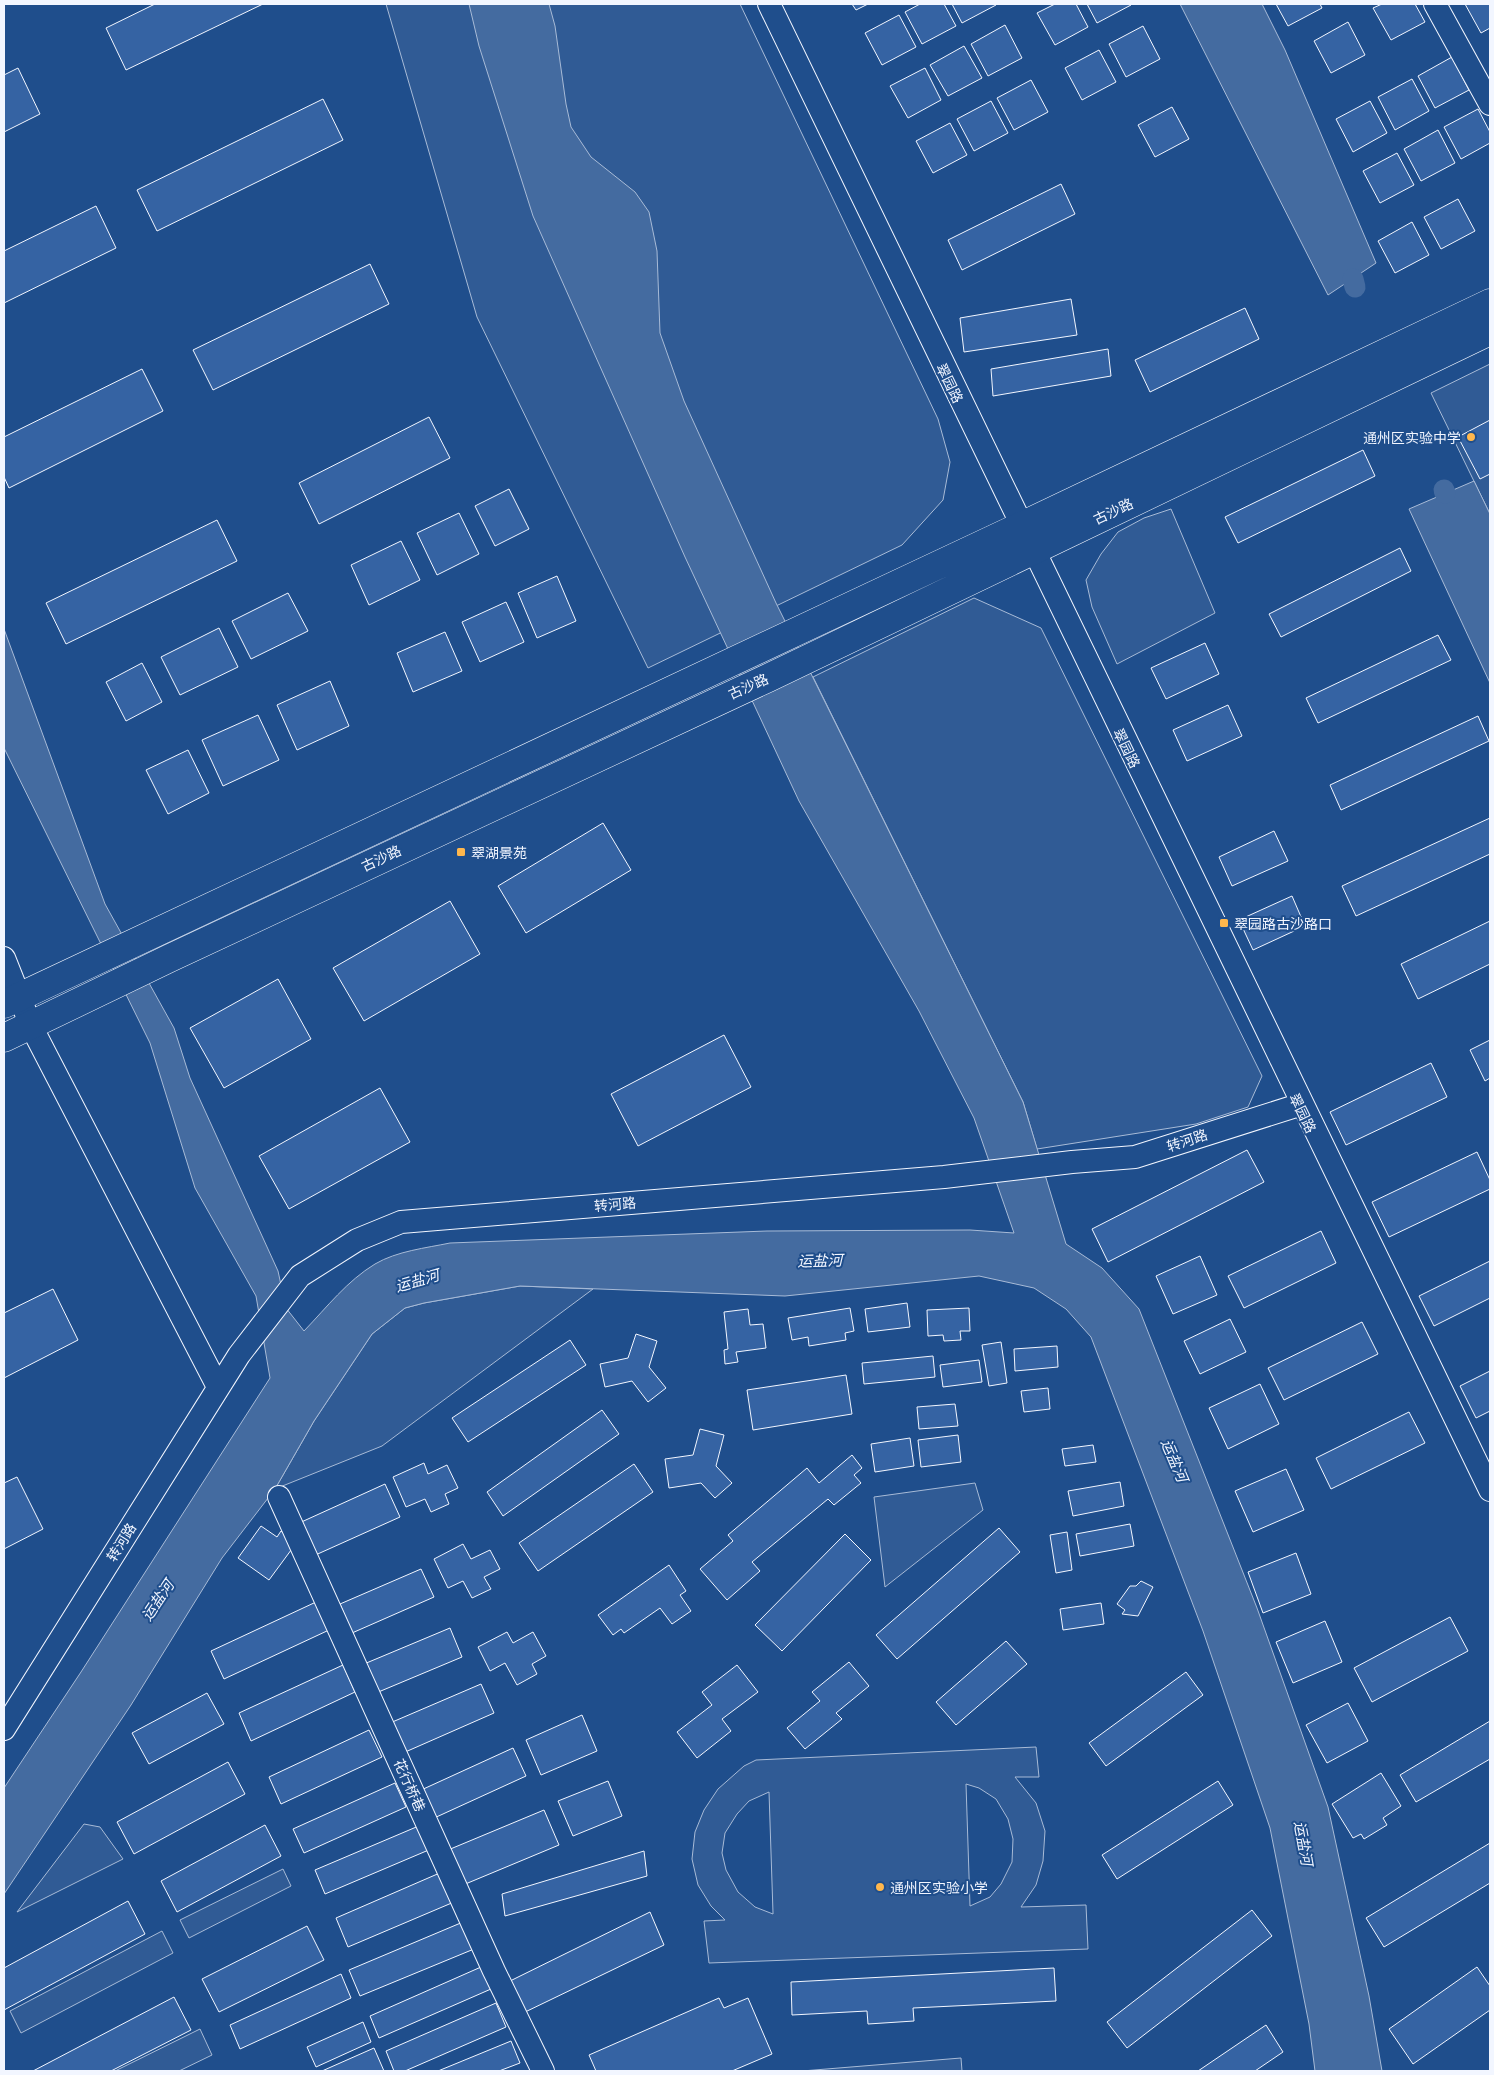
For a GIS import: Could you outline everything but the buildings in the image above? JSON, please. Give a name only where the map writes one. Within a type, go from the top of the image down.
[{"type":"main road","name":"古沙路","points":[[4,1038],[836,645],[1025,539],[1490,304]]},
{"type":"main road","name":"古沙路","points":[[11,1000],[818,622],[1025,539],[1490,331]]},
{"type":"street","name":"翠园路","points":[[769,4],[1299,1105],[1490,1490]]},
{"type":"street","points":[[1435,4],[1490,104]]},
{"type":"street","points":[[4,958],[11,1000],[31,1026],[218,1387]]},
{"type":"street","name":"转河路","points":[[4,1729],[239,1355],[300,1276],[357,1240],[401,1222],[944,1177],[1072,1162],[1135,1157],[1299,1105]]},
{"type":"street","name":"花行桥巷","points":[[279,1497],[494,1971],[543,2071]]},
{"type":"shaded area","points":[[386,4],[740,4],[938,419],[950,462],[943,500],[902,545],[648,668],[477,317]]},
{"type":"shaded area","name":"通州区实验中学","points":[[1490,364],[1490,514],[1431,393]]},
{"type":"shaded area","points":[[1171,509],[1215,613],[1117,664],[1092,607],[1086,580],[1101,554],[1118,532],[1144,518]]},
{"type":"shaded area","points":[[974,598],[1041,628],[1262,1076],[1248,1107],[1196,1124],[1037,1149],[1023,1102],[813,677]]},
{"type":"shaded area","points":[[520,1286],[593,1289],[382,1446],[275,1489],[314,1421],[372,1334],[405,1308]]},
{"type":"shaded area","points":[[975,1483],[983,1510],[885,1587],[874,1497]]},
{"type":"shaded area","points":[[1036,1747],[1039,1777],[1015,1777],[1036,1803],[1045,1831],[1043,1861],[1036,1885],[1021,1907],[1086,1905],[1088,1949],[709,1963],[704,1921],[725,1920],[711,1906],[698,1885],[692,1859],[695,1832],[704,1810],[718,1789],[744,1766],[756,1760]],"holes":[[[966,1784],[979,1788],[996,1799],[1008,1819],[1013,1839],[1012,1862],[1001,1884],[990,1897],[970,1906]],[[769,1792],[773,1913],[773,1914],[755,1907],[738,1892],[726,1870],[722,1853],[725,1833],[737,1814],[749,1801]]]},
{"type":"shaded area","points":[[84,1824],[100,1827],[123,1859],[17,1912]]},
{"type":"shaded area","points":[[283,1869],[291,1886],[189,1938],[180,1920]]},
{"type":"shaded area","points":[[162,1931],[173,1953],[21,2033],[10,2011]]},
{"type":"shaded area","points":[[200,2029],[212,2055],[179,2071],[115,2071]]},
{"type":"shaded area","points":[[961,2058],[962,2071],[802,2071]]},
{"type":"water","name":"运盐河","points":[[469,4],[549,4],[555,26],[571,127],[591,157],[635,192],[649,212],[657,251],[660,333],[684,401],[776,603],[1023,1102],[1066,1244],[1102,1268],[1139,1309],[1257,1608],[1328,1807],[1369,1996],[1382,2071],[1315,2071],[1309,2024],[1270,1828],[1203,1631],[1091,1337],[1066,1309],[1034,1288],[979,1276],[785,1296],[520,1286],[405,1308],[372,1334],[314,1421],[275,1489],[222,1558],[131,1705],[4,1894],[4,1788],[270,1378],[256,1296],[195,1188],[150,1043],[4,748],[4,629],[105,904],[174,1028],[190,1078],[278,1271],[286,1308],[304,1331],[346,1286],[375,1264],[402,1253],[450,1243],[767,1231],[970,1230],[1014,1233],[974,1118],[919,1011],[799,801],[685,557],[533,216],[479,46]]},
{"type":"water","points":[[1180,4],[1262,4],[1285,50],[1376,263],[1328,295]]},
{"type":"water","points":[[1474,481],[1490,514],[1490,683],[1409,509]]},
{"type":"waterway","points":[[1353,279],[1355,287]]},
{"type":"place","name":"通州区实验中学","points":[[1471,437]]},
{"type":"place","name":"翠湖景苑","points":[[461,852]]},
{"type":"place","name":"翠园路古沙路口","points":[[1224,923]]},
{"type":"place","name":"通州区实验小学","points":[[880,1887]]}]
